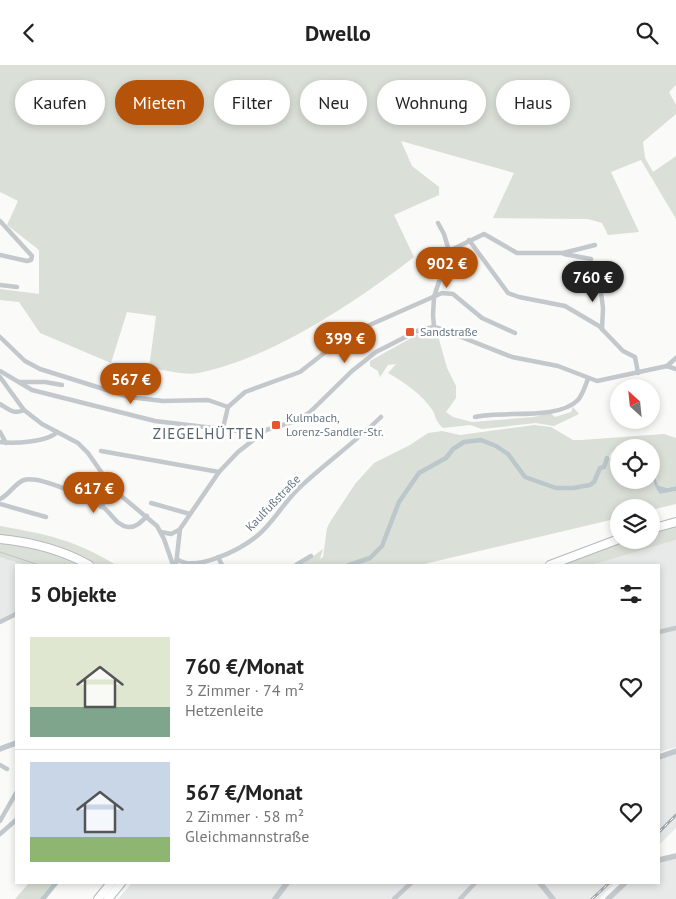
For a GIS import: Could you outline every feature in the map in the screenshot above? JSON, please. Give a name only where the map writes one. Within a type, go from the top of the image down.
[{"type":"main road","points":[[660,526],[676,522]]},
{"type":"main road","points":[[0,539],[24,542],[70,555],[87,564]]},
{"type":"main road","points":[[553,564],[610,542]]},
{"type":"main road","points":[[98,899],[110,884]]},
{"type":"main road","points":[[108,899],[120,884]]},
{"type":"street","points":[[0,221],[32,256],[31,260],[27,261],[0,255]]},
{"type":"street","points":[[434,327],[432,315],[434,297],[449,251],[444,234],[438,223]]},
{"type":"street","points":[[449,251],[484,234],[517,253],[563,253],[591,259]]},
{"type":"street","points":[[469,240],[508,293],[565,306],[602,329],[617,346],[634,357],[638,373]]},
{"type":"street","points":[[563,253],[595,245]]},
{"type":"street","points":[[600,276],[603,308],[602,329]]},
{"type":"street","points":[[0,285],[17,287]]},
{"type":"street","points":[[223,429],[228,407],[245,392],[300,372],[347,335],[414,303],[442,293],[450,293],[482,318],[515,333]]},
{"type":"street","points":[[0,371],[32,391],[147,419],[252,432],[293,422],[309,413],[352,371],[376,352],[419,330],[434,327],[512,357],[558,366],[588,379],[605,381],[668,366],[676,358]]},
{"type":"street","points":[[0,337],[32,365],[120,394],[164,401],[208,400],[228,407]]},
{"type":"street","points":[[668,366],[676,369]]},
{"type":"street","points":[[0,377],[24,410],[57,432],[78,443],[88,453],[113,489],[147,516],[160,530],[168,535],[180,529]]},
{"type":"street","points":[[475,417],[537,413],[567,407],[582,394],[588,379]]},
{"type":"street","points":[[17,382],[45,382],[62,385]]},
{"type":"street","points":[[0,404],[12,412],[19,413],[24,410]]},
{"type":"street","name":"Kaulfußstraße","points":[[194,564],[218,557],[257,536],[300,487],[381,417]]},
{"type":"street","points":[[175,563],[180,529],[190,514],[219,472],[238,453],[266,430]]},
{"type":"street","points":[[0,432],[3,442],[42,439],[54,436],[57,432]]},
{"type":"street","points":[[102,451],[219,472]]},
{"type":"street","points":[[0,499],[21,482],[29,479],[60,486],[101,507],[118,523],[128,527],[136,525],[147,516]]},
{"type":"street","points":[[101,507],[113,489]]},
{"type":"street","points":[[151,503],[190,514]]},
{"type":"street","points":[[0,504],[46,517]]},
{"type":"street","points":[[160,530],[175,563]]},
{"type":"street","points":[[298,564],[312,556]]},
{"type":"street","points":[[218,557],[222,564]]},
{"type":"street","points":[[0,622],[15,614]]},
{"type":"street","points":[[660,632],[676,628]]},
{"type":"street","points":[[0,749],[15,743]]},
{"type":"street","points":[[660,757],[676,751]]},
{"type":"street","points":[[0,765],[8,769]]},
{"type":"street","points":[[0,821],[15,795]]},
{"type":"street","points":[[0,834],[15,821]]},
{"type":"street","points":[[660,860],[676,856]]},
{"type":"street","points":[[275,899],[286,884]]},
{"type":"street","points":[[394,899],[410,884]]},
{"type":"street","points":[[460,899],[474,884]]},
{"type":"street","points":[[541,884],[553,899]]},
{"type":"street","points":[[608,899],[624,884]]},
{"type":"shaded area","points":[[0,65],[676,65],[676,85],[669,92],[676,105],[676,114],[643,142],[645,158],[653,172],[676,156],[676,219],[641,160],[611,172],[639,232],[608,235],[602,223],[588,219],[493,218],[514,173],[401,141],[412,166],[439,187],[439,195],[394,215],[414,257],[366,292],[312,327],[254,355],[226,366],[198,373],[180,373],[149,368],[156,316],[127,312],[111,363],[40,333],[19,302],[0,300],[0,289],[39,294],[39,250],[7,225],[18,201],[0,192]]},
{"type":"shaded area","points":[[430,330],[437,332],[447,368],[456,386],[456,398],[446,412],[453,417],[472,422],[534,417],[550,413],[555,417],[571,412],[573,407],[579,414],[554,426],[536,423],[482,429],[470,425],[443,428],[433,411],[419,394],[388,373],[396,364],[388,365],[380,377],[378,371],[370,366],[370,361],[420,333]]},
{"type":"shaded area","points":[[534,425],[551,427],[573,440],[664,434],[676,438],[676,486],[667,488],[660,486],[660,439],[610,439],[610,455],[606,462],[610,458],[610,489],[657,489],[660,494],[676,491],[676,504],[660,508],[660,499],[610,499],[610,520],[424,564],[302,564],[323,549],[320,559],[323,557],[327,528],[330,522],[355,484],[374,463],[410,445],[428,433],[442,431],[460,435]]},
{"type":"shaded area","points":[[660,486],[667,488],[676,486],[676,491],[660,494],[657,489],[660,489]]},
{"type":"shaded area","points":[[676,525],[676,540],[660,545],[660,529]]},
{"type":"shaded area","points":[[0,526],[60,539],[87,549],[114,564],[22,564],[0,557]]},
{"type":"shaded area","points":[[676,540],[676,747],[660,752],[660,564],[595,564],[646,549],[660,549],[660,545]]},
{"type":"shaded area","points":[[610,545],[610,549],[646,549],[595,564],[559,564]]},
{"type":"shaded area","points":[[0,557],[20,562],[19,564],[15,564],[15,613],[0,620]]},
{"type":"shaded area","points":[[676,753],[676,828],[660,844],[660,759]]},
{"type":"shaded area","points":[[676,858],[676,899],[612,899],[628,884],[660,884],[660,863]]},
{"type":"shaded area","points":[[28,884],[55,884],[43,899],[15,899]]},
{"type":"shaded area","points":[[131,884],[614,884],[599,899],[118,899]]},
{"type":"waterway","points":[[352,564],[370,558],[382,546],[399,502],[419,473],[446,458],[453,449],[464,442],[481,440],[496,446],[508,454],[525,477],[556,488],[590,485],[594,482],[600,468],[604,467],[607,458]]},
{"type":"waterway","points":[[0,552],[36,564]]},
{"type":"waterway","points":[[43,899],[55,884]]},
{"type":"railway","points":[[660,831],[676,815]]},
{"type":"railway","points":[[592,899],[608,884]]},
{"type":"place","name":"Sandstraße","points":[[410,332]]},
{"type":"place","name":"Kulmbach, Lorenz-Sandler-Str.","points":[[276,425]]},
{"type":"district","name":"ZIEGELHÜTTEN","points":[[209,434]]}]
